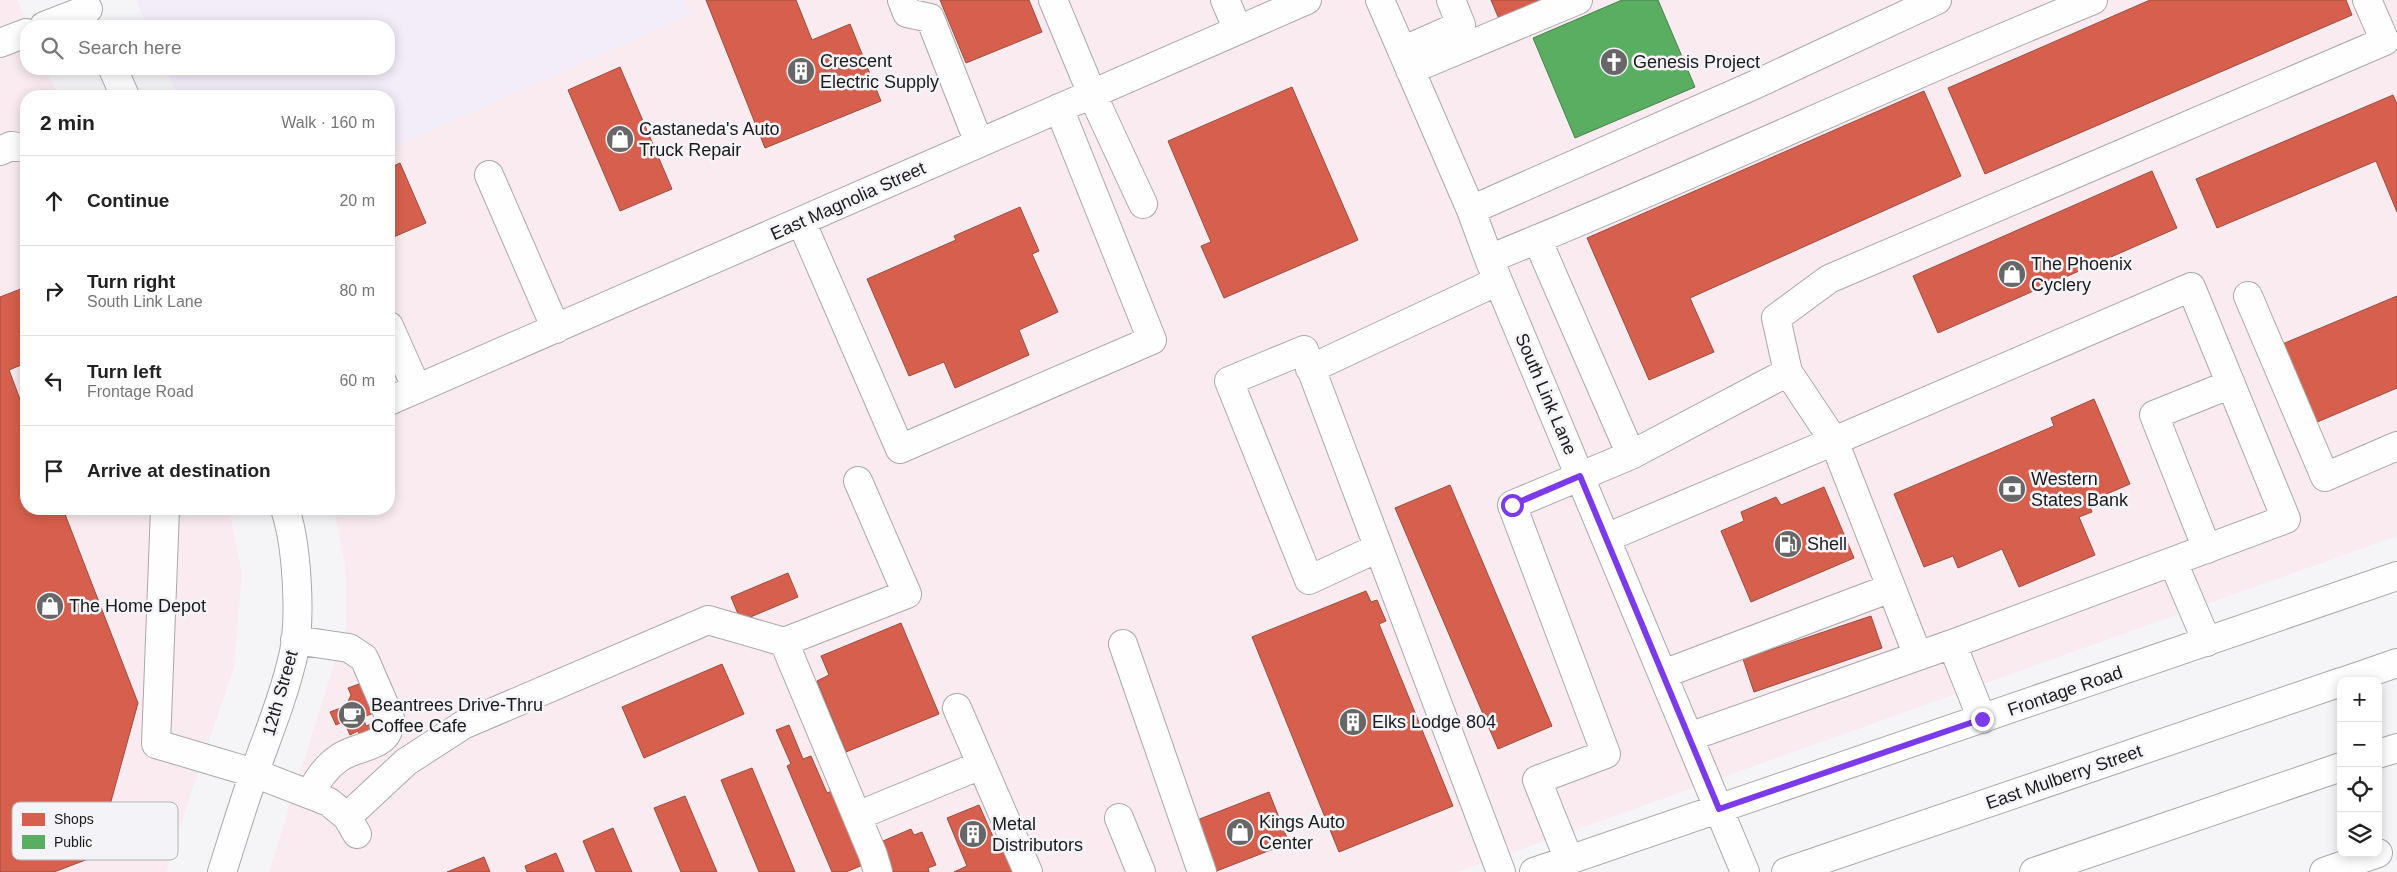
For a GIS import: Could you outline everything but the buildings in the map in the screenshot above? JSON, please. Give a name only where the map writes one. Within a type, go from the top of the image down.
[{"type":"main road","points":[[902,0],[907,13],[930,18],[979,143]]},
{"type":"main road","points":[[1053,0],[1092,94],[1143,204]]},
{"type":"main road","points":[[1225,0],[1238,30]]},
{"type":"main road","name":"East Magnolia Street","points":[[395,399],[1307,0]]},
{"type":"main road","name":"South Link Lane","points":[[1380,0],[1471,210],[1493,270],[1745,872]]},
{"type":"main road","points":[[1450,0],[1465,36]]},
{"type":"main road","points":[[1406,61],[1465,36],[1578,0]]},
{"type":"main road","points":[[1310,368],[1493,270],[1537,239],[1587,220],[1985,44],[2093,0]]},
{"type":"main road","points":[[1918,656],[1834,441],[1788,372],[1776,318],[1829,279],[2385,41],[2367,0]]},
{"type":"main road","points":[[1471,210],[1752,86],[1932,1]]},
{"type":"main road","points":[[63,20],[89,12]]},
{"type":"main road","points":[[0,44],[20,36]]},
{"type":"main road","points":[[115,75],[122,90]]},
{"type":"main road","points":[[801,221],[900,450],[1152,340],[1059,108]]},
{"type":"main road","points":[[0,151],[12,146],[20,147]]},
{"type":"main road","points":[[489,175],[556,329]]},
{"type":"main road","points":[[1537,239],[1631,455]]},
{"type":"main road","points":[[1606,538],[2191,287],[2286,519],[1952,644],[1689,737]]},
{"type":"main road","points":[[2248,296],[2325,477],[2397,446]]},
{"type":"main road","points":[[395,340],[417,389]]},
{"type":"main road","points":[[1378,548],[1309,580],[1228,381],[1304,350],[1501,872]]},
{"type":"main road","points":[[1569,860],[1537,780],[1606,754],[1512,505],[1631,455],[1788,372]]},
{"type":"main road","points":[[2207,549],[2154,415],[2230,384]]},
{"type":"main road","points":[[166,515],[156,744],[254,773],[310,794],[329,802],[352,825],[406,762],[463,725],[708,620],[784,642],[907,594],[858,480]]},
{"type":"main road","name":"12th Street","points":[[222,872],[254,773],[282,699],[295,640],[297,608],[294,562],[286,515]]},
{"type":"main road","points":[[2173,562],[2207,642]]},
{"type":"main road","name":"Frontage Road","points":[[1534,872],[2397,576]]},
{"type":"main road","points":[[1663,674],[1891,588]]},
{"type":"main road","points":[[295,640],[349,648],[364,658],[390,718],[390,727],[387,735],[381,740],[341,757],[323,771],[310,794]]},
{"type":"main road","points":[[784,642],[857,816],[878,872]]},
{"type":"main road","points":[[1123,644],[1202,872]]},
{"type":"main road","points":[[1952,644],[1982,719]]},
{"type":"main road","points":[[2357,677],[2397,663]]},
{"type":"main road","name":"East Mulberry Street","points":[[1786,872],[2337,683]]},
{"type":"main road","points":[[957,708],[1028,872]]},
{"type":"main road","points":[[2382,753],[2397,748]]},
{"type":"main road","points":[[857,816],[981,765]]},
{"type":"main road","points":[[2034,872],[2337,768]]},
{"type":"main road","points":[[1119,818],[1142,872]]},
{"type":"main road","points":[[2324,872],[2384,855]]},
{"type":"shaded area","points":[[0,0],[17,0],[26,20],[20,20],[20,75],[49,75],[55,90],[20,90],[20,515],[230,515],[242,575],[234,667],[178,832],[178,802],[12,802],[12,860],[169,860],[167,872],[0,872]]},
{"type":"shaded area","points":[[136,0],[684,0],[690,15],[395,146],[395,90],[175,90],[169,75],[395,75],[395,20],[144,20]]},
{"type":"shaded area","points":[[684,0],[2397,0],[2397,536],[1458,872],[269,872],[346,626],[345,564],[335,515],[395,515],[395,146],[690,15]]},
{"type":"place","name":"Genesis Project","points":[[1614,62]]},
{"type":"place","name":"Crescent Electric Supply","points":[[801,71]]},
{"type":"place","name":"Castaneda's Auto Truck Repair","points":[[620,139]]},
{"type":"place","name":"The Phoenix Cyclery","points":[[2012,274]]},
{"type":"place","name":"Western States Bank","points":[[2012,489]]},
{"type":"place","name":"Shell","points":[[1788,544]]},
{"type":"place","name":"The Home Depot","points":[[50,606]]},
{"type":"place","name":"Beantrees Drive-Thru Coffee Cafe","points":[[352,715]]},
{"type":"place","name":"Elks Lodge 804","points":[[1353,722]]},
{"type":"place","name":"Kings Auto Center","points":[[1240,832]]},
{"type":"place","name":"Metal Distributors","points":[[973,834]]},
{"type":"route","points":[[1512,505],[1580,476],[1719,809],[1982,719]]}]
